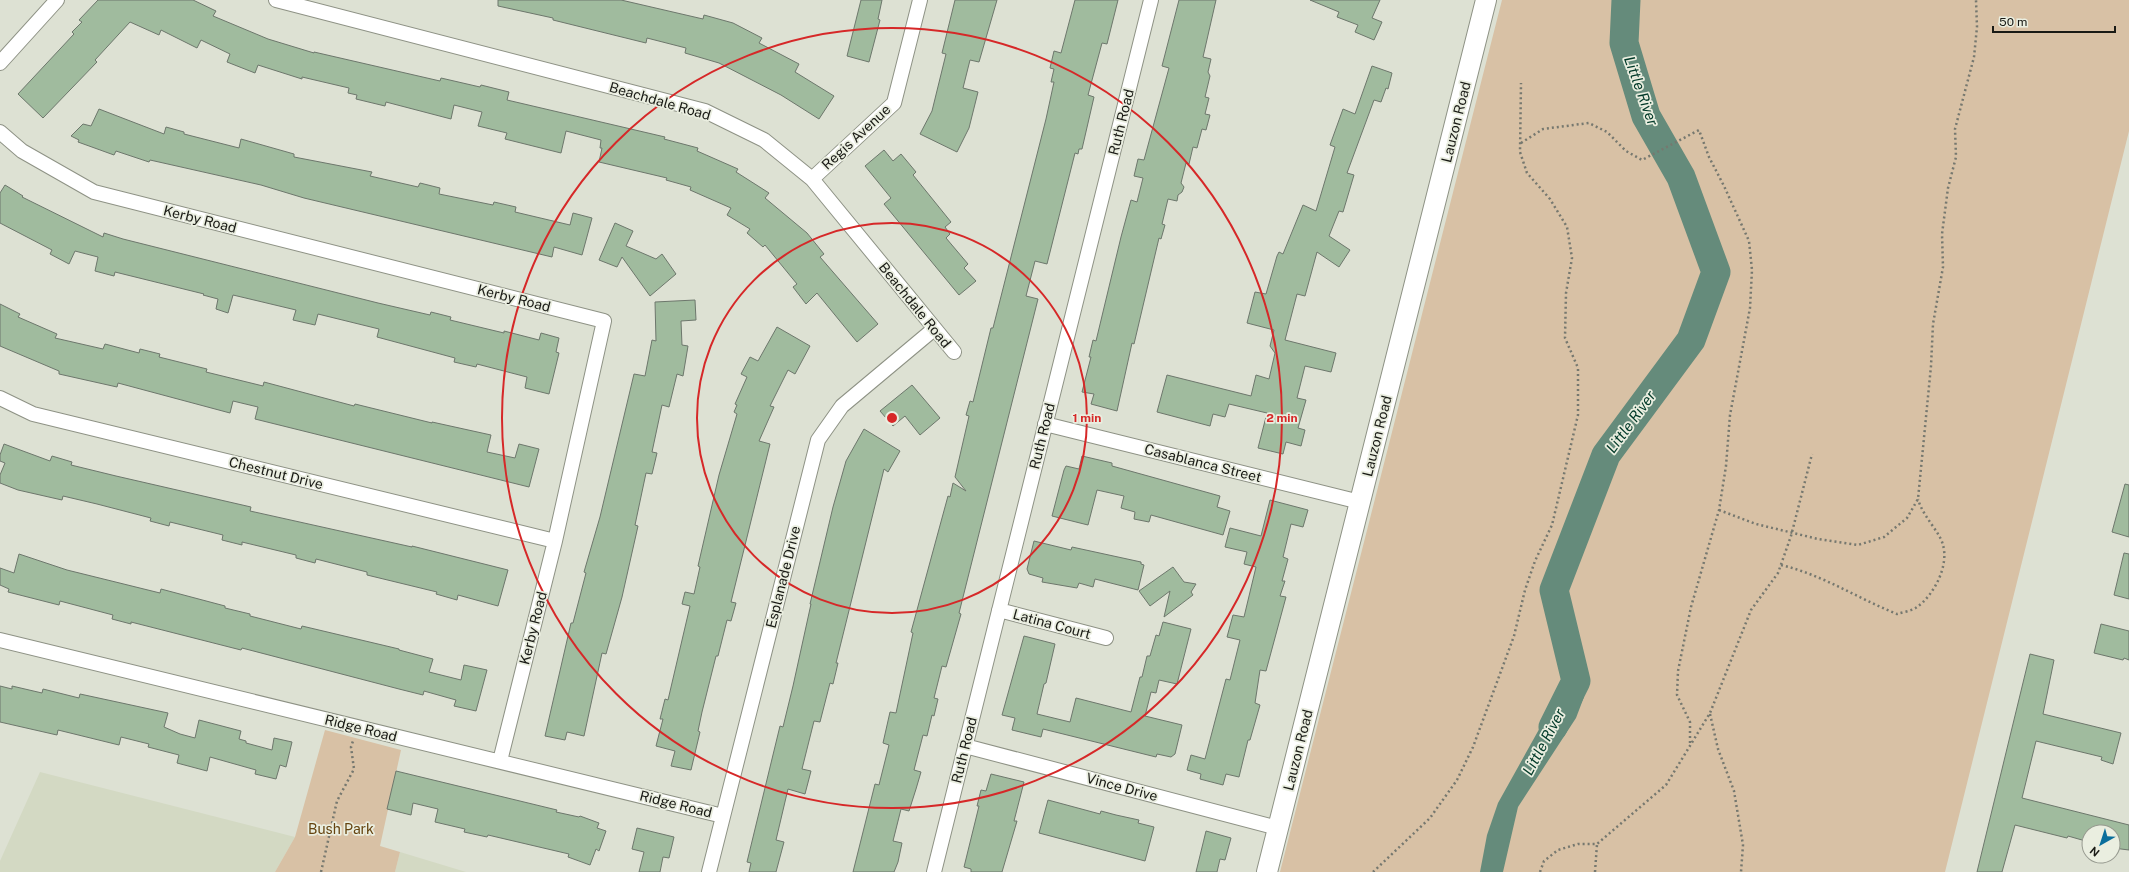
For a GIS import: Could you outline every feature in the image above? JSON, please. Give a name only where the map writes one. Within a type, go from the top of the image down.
[{"type":"street","points":[[0,63],[57,0]]},
{"type":"street","name":"Beachdale Road","points":[[276,0],[705,111],[764,140],[812,179],[954,352]]},
{"type":"street","name":"Regis Avenue","points":[[812,179],[894,103],[920,0]]},
{"type":"street","name":"Ruth Road","points":[[934,872],[1151,0]]},
{"type":"street","name":"Lauzon Road","points":[[1268,872],[1486,0]]},
{"type":"street","name":"Kerby Road","points":[[0,132],[22,151],[94,192],[604,321],[554,541],[500,761]]},
{"type":"street","name":"Esplanade Drive","points":[[709,872],[818,440],[842,406],[934,329]]},
{"type":"street","name":"Chestnut Drive","points":[[0,398],[33,414],[554,541]]},
{"type":"street","name":"Casablanca Street","points":[[1045,424],[1360,502]]},
{"type":"street","name":"Latina Court","points":[[999,610],[1106,638]]},
{"type":"street","name":"Ridge Road","points":[[0,640],[723,816]]},
{"type":"street","name":"Vince Drive","points":[[965,746],[1278,828]]},
{"type":"path","points":[[1780,565],[1804,571],[1837,584],[1871,603],[1897,614],[1917,608],[1935,588],[1944,563],[1943,544],[1922,512],[1918,499],[1931,366],[1933,324],[1943,267],[1942,234],[1948,188],[1956,158],[1955,129],[1974,57],[1977,27],[1976,0]]},
{"type":"path","points":[[1373,872],[1430,818],[1456,780],[1473,747],[1514,636],[1525,590],[1535,561],[1552,525],[1578,415],[1578,368],[1565,338],[1566,293],[1572,258],[1567,227],[1550,199],[1526,173],[1520,152],[1521,83]]},
{"type":"path","points":[[1520,143],[1543,129],[1589,123],[1607,132],[1626,151],[1642,160],[1699,130],[1709,157],[1728,193],[1749,242],[1752,270],[1750,308],[1730,415],[1726,466],[1719,510],[1691,607],[1678,671],[1677,695],[1690,722],[1690,745]]},
{"type":"path","points":[[1540,872],[1544,861],[1558,850],[1578,844],[1597,844],[1666,785],[1710,713],[1751,610],[1778,573],[1792,533],[1812,454]]},
{"type":"path","points":[[1719,510],[1756,524],[1792,533],[1858,546],[1884,537],[1907,518],[1918,499]]},
{"type":"path","points":[[1710,713],[1718,749],[1734,791],[1743,845],[1741,872]]},
{"type":"path","points":[[321,872],[337,801],[354,769],[351,747]]},
{"type":"path","points":[[1595,872],[1597,844]]},
{"type":"shaded area","points":[[40,772],[295,837],[275,872],[0,872],[0,861]]},
{"type":"shaded area","points":[[400,852],[466,872],[395,872]]},
{"type":"green space","points":[[1502,0],[2129,0],[2129,131],[1945,872],[1280,872]]},
{"type":"green space","name":"Bush Park","points":[[325,730],[401,750],[380,846],[400,852],[395,872],[275,872],[295,837]]},
{"type":"water","points":[[1561,690],[1584,697],[1576,718],[1518,807],[1503,872],[1480,872],[1487,835],[1498,803]]},
{"type":"building","points":[[98,0],[193,0],[216,11],[213,16],[268,39],[314,53],[440,81],[441,78],[480,87],[481,85],[509,92],[507,100],[665,137],[664,139],[698,148],[697,151],[738,169],[736,172],[769,193],[765,198],[807,233],[824,254],[820,257],[878,324],[857,342],[817,293],[806,304],[793,287],[797,284],[765,245],[763,247],[747,233],[750,229],[727,215],[731,208],[690,190],[691,187],[666,180],[667,178],[599,162],[602,148],[600,148],[601,140],[566,131],[561,153],[505,139],[507,133],[478,126],[482,112],[454,105],[451,119],[386,102],[385,106],[356,99],[357,95],[348,93],[349,88],[302,77],[302,79],[258,65],[255,73],[227,62],[230,54],[201,40],[197,48],[161,30],[159,35],[130,22],[95,60],[97,62],[43,118],[18,94],[74,34],[72,32],[82,22],[79,20]]},
{"type":"building","points":[[498,0],[621,0],[703,19],[704,15],[733,23],[762,38],[759,43],[799,64],[795,72],[834,96],[819,119],[781,95],[719,63],[685,53],[686,48],[647,38],[646,43],[553,20],[553,18],[498,6]]},
{"type":"building","points":[[861,0],[882,0],[878,19],[880,20],[869,62],[847,56]]},
{"type":"building","points":[[955,0],[997,0],[979,62],[970,60],[963,88],[978,92],[969,128],[957,152],[920,134],[932,111],[946,54],[942,53]]},
{"type":"building","points":[[1075,0],[1118,0],[1107,44],[1102,43],[1088,95],[1094,97],[1082,149],[1079,149],[1078,154],[1075,153],[1047,264],[1035,261],[1026,296],[1038,299],[959,613],[961,614],[946,667],[942,666],[934,698],[938,699],[934,716],[932,715],[927,736],[923,735],[914,770],[921,772],[909,811],[901,809],[893,841],[902,843],[898,862],[894,872],[853,872],[875,784],[879,785],[889,745],[883,743],[890,712],[896,713],[913,633],[911,632],[948,496],[950,497],[953,483],[966,491],[955,477],[969,416],[966,415],[970,401],[973,402],[991,328],[993,328],[1046,119],[1054,82],[1051,82],[1054,69],[1050,68],[1054,51],[1061,53]]},
{"type":"building","points":[[1179,0],[1216,0],[1203,57],[1211,59],[1208,72],[1210,76],[1205,97],[1209,98],[1205,114],[1210,115],[1206,130],[1202,129],[1197,148],[1193,147],[1189,164],[1186,163],[1181,183],[1184,187],[1182,192],[1178,195],[1177,201],[1168,199],[1162,224],[1165,225],[1161,239],[1159,238],[1134,344],[1132,343],[1117,411],[1091,404],[1094,394],[1082,392],[1091,357],[1089,357],[1093,340],[1096,341],[1131,200],[1137,202],[1143,178],[1134,176],[1138,159],[1144,160],[1169,68],[1162,66]]},
{"type":"building","points":[[1310,0],[1380,0],[1372,18],[1382,22],[1374,40],[1355,32],[1358,25],[1337,17],[1339,12]]},
{"type":"building","points":[[1372,66],[1392,73],[1388,89],[1386,88],[1381,102],[1374,100],[1347,173],[1354,175],[1343,212],[1339,211],[1329,236],[1350,250],[1339,267],[1317,252],[1305,296],[1297,294],[1285,340],[1336,353],[1331,372],[1305,366],[1297,398],[1306,400],[1298,428],[1305,430],[1301,446],[1286,442],[1283,454],[1258,448],[1267,413],[1229,404],[1225,417],[1213,414],[1210,426],[1157,412],[1167,375],[1251,396],[1256,375],[1269,379],[1275,353],[1270,346],[1274,330],[1247,323],[1255,292],[1266,294],[1277,256],[1279,252],[1283,254],[1303,205],[1316,211],[1335,147],[1330,145],[1343,109],[1355,114]]},
{"type":"building","points":[[99,109],[164,134],[166,127],[184,132],[184,134],[239,148],[241,139],[294,154],[294,157],[372,172],[370,176],[418,187],[420,183],[440,188],[439,194],[493,205],[494,202],[516,207],[515,212],[570,225],[573,213],[592,218],[582,255],[554,247],[552,257],[304,198],[261,185],[150,160],[149,162],[116,151],[114,155],[78,142],[79,140],[71,136],[83,124],[91,126]]},
{"type":"building","points":[[884,150],[893,161],[901,154],[916,172],[913,175],[951,222],[945,227],[950,234],[946,238],[968,264],[964,268],[976,281],[959,295],[884,204],[891,198],[865,166]]},
{"type":"building","points":[[5,185],[23,196],[22,197],[103,237],[104,233],[378,303],[430,315],[431,312],[451,317],[450,320],[504,333],[504,331],[539,340],[541,333],[559,338],[556,352],[559,353],[549,394],[525,388],[527,377],[477,364],[476,367],[454,362],[455,358],[377,337],[379,329],[318,314],[315,325],[293,320],[296,310],[233,295],[228,313],[216,309],[218,299],[203,295],[204,294],[115,272],[114,276],[95,271],[98,257],[75,251],[69,264],[50,254],[52,250],[0,223],[0,193]]},
{"type":"building","points":[[615,223],[633,231],[626,246],[656,259],[662,254],[676,274],[650,296],[622,257],[617,267],[599,260]]},
{"type":"building","points":[[695,300],[696,320],[681,321],[682,345],[688,346],[683,376],[677,374],[669,407],[662,405],[652,452],[657,453],[652,474],[646,473],[635,525],[638,526],[622,597],[606,654],[602,653],[584,736],[567,732],[565,740],[545,736],[571,623],[573,623],[586,573],[584,572],[600,517],[634,374],[645,376],[652,340],[656,341],[655,302]]},
{"type":"building","points":[[0,304],[20,314],[18,317],[57,334],[55,338],[103,349],[105,344],[139,353],[140,349],[160,354],[159,357],[207,369],[206,372],[263,386],[264,382],[354,406],[355,404],[432,423],[491,435],[487,452],[515,458],[519,444],[539,449],[529,487],[255,419],[258,407],[233,401],[230,413],[118,383],[117,387],[59,374],[59,371],[0,346]]},
{"type":"building","points":[[777,327],[810,346],[795,374],[788,370],[770,406],[774,407],[759,441],[770,444],[731,602],[736,603],[731,621],[727,620],[718,656],[716,656],[702,712],[698,731],[700,732],[691,770],[671,766],[675,751],[656,746],[663,719],[660,719],[665,699],[668,700],[690,606],[682,604],[685,592],[694,594],[700,567],[698,566],[719,475],[737,414],[734,412],[737,405],[735,404],[747,377],[741,374],[750,357],[758,361]]},
{"type":"building","points":[[912,385],[940,418],[920,435],[905,416],[893,426],[880,411]]},
{"type":"building","points":[[864,429],[900,451],[888,472],[884,469],[836,663],[838,663],[833,684],[830,683],[820,722],[814,721],[802,769],[811,771],[805,794],[788,789],[776,840],[784,842],[776,872],[749,872],[751,863],[747,862],[780,726],[783,727],[793,686],[810,604],[833,507],[846,461]]},
{"type":"building","points":[[4,444],[50,461],[52,456],[72,462],[71,465],[251,507],[250,511],[412,546],[508,570],[498,606],[458,595],[457,600],[436,594],[437,592],[367,575],[367,572],[316,559],[315,563],[296,558],[296,555],[242,542],[242,545],[222,540],[223,535],[170,522],[169,526],[150,521],[151,518],[97,504],[63,496],[62,500],[18,490],[0,483],[0,475],[5,463],[0,461],[0,455]]},
{"type":"building","points":[[1082,456],[1112,463],[1112,466],[1220,496],[1217,507],[1230,511],[1223,535],[1151,515],[1149,522],[1134,519],[1135,512],[1121,508],[1124,496],[1097,490],[1088,525],[1052,516],[1066,466],[1079,469]]},
{"type":"building","points":[[2125,484],[2129,485],[2129,537],[2112,532]]},
{"type":"building","points":[[1270,500],[1308,510],[1303,527],[1291,524],[1283,557],[1288,559],[1282,581],[1285,581],[1280,596],[1286,597],[1266,671],[1260,670],[1255,703],[1260,705],[1250,740],[1248,740],[1239,777],[1226,774],[1223,785],[1200,779],[1201,774],[1187,770],[1191,755],[1205,759],[1226,679],[1230,680],[1240,640],[1227,637],[1233,615],[1244,617],[1256,567],[1244,564],[1247,552],[1225,547],[1230,528],[1261,536]]},
{"type":"building","points":[[1034,541],[1071,550],[1072,547],[1141,562],[1141,564],[1144,565],[1138,590],[1095,579],[1093,587],[1079,583],[1077,588],[1042,582],[1043,578],[1029,574],[1027,569]]},
{"type":"building","points":[[2124,553],[2129,554],[2129,599],[2114,595]]},
{"type":"building","points":[[19,554],[67,570],[160,593],[161,589],[225,606],[225,608],[250,614],[250,616],[301,629],[302,626],[399,649],[433,659],[429,672],[461,680],[464,665],[487,670],[476,711],[454,706],[456,700],[424,691],[423,695],[242,648],[241,650],[131,622],[131,624],[112,619],[113,615],[60,601],[59,605],[8,592],[9,589],[0,585],[0,568],[14,573]]},
{"type":"building","points":[[1173,567],[1184,582],[1196,584],[1191,592],[1193,595],[1164,617],[1170,591],[1150,606],[1139,591]]},
{"type":"building","points":[[1163,622],[1191,629],[1177,684],[1159,680],[1156,693],[1151,692],[1145,716],[1182,725],[1175,754],[1171,757],[1157,754],[1156,757],[1043,729],[1041,737],[1012,730],[1015,718],[1002,715],[1024,636],[1055,644],[1037,714],[1070,722],[1076,698],[1131,712],[1147,656],[1150,656],[1156,635],[1159,636]]},
{"type":"building","points":[[2101,624],[2129,631],[2129,660],[2094,653]]},
{"type":"building","points":[[2030,654],[2054,660],[2043,714],[2121,733],[2113,764],[2101,760],[2102,757],[2036,741],[2022,798],[2129,825],[2129,850],[2121,849],[2121,824],[2081,824],[2081,840],[2068,836],[2067,838],[2015,825],[2002,872],[1977,872]]},
{"type":"building","points":[[0,686],[12,689],[12,686],[42,693],[43,689],[79,698],[80,694],[168,713],[164,727],[180,734],[195,738],[199,720],[241,731],[239,739],[246,741],[246,743],[272,750],[274,738],[292,742],[286,767],[280,765],[276,779],[255,774],[256,770],[210,757],[207,771],[177,763],[179,755],[148,747],[149,744],[121,737],[119,745],[58,730],[57,735],[0,722]]},
{"type":"building","points":[[396,771],[557,810],[556,812],[580,816],[599,823],[597,828],[606,831],[599,851],[596,849],[590,865],[568,857],[569,854],[488,835],[487,837],[464,832],[465,829],[435,822],[438,809],[413,803],[411,815],[387,809]]},
{"type":"building","points":[[991,774],[1024,782],[1014,821],[1017,821],[1002,872],[971,872],[971,869],[964,867],[979,806],[977,806],[981,790],[986,791]]},
{"type":"building","points":[[1048,800],[1100,814],[1101,811],[1139,820],[1138,823],[1154,827],[1145,861],[1039,833]]},
{"type":"building","points":[[637,828],[674,837],[669,858],[663,857],[660,872],[639,872],[644,852],[632,849]]},
{"type":"building","points":[[1206,831],[1231,838],[1225,860],[1220,859],[1217,872],[1196,872]]},
{"type":"waterway","name":"Little River","points":[[1553,727],[1576,681],[1554,590],[1606,455],[1691,340],[1716,272],[1681,177],[1646,116],[1624,43],[1626,0]]}]
